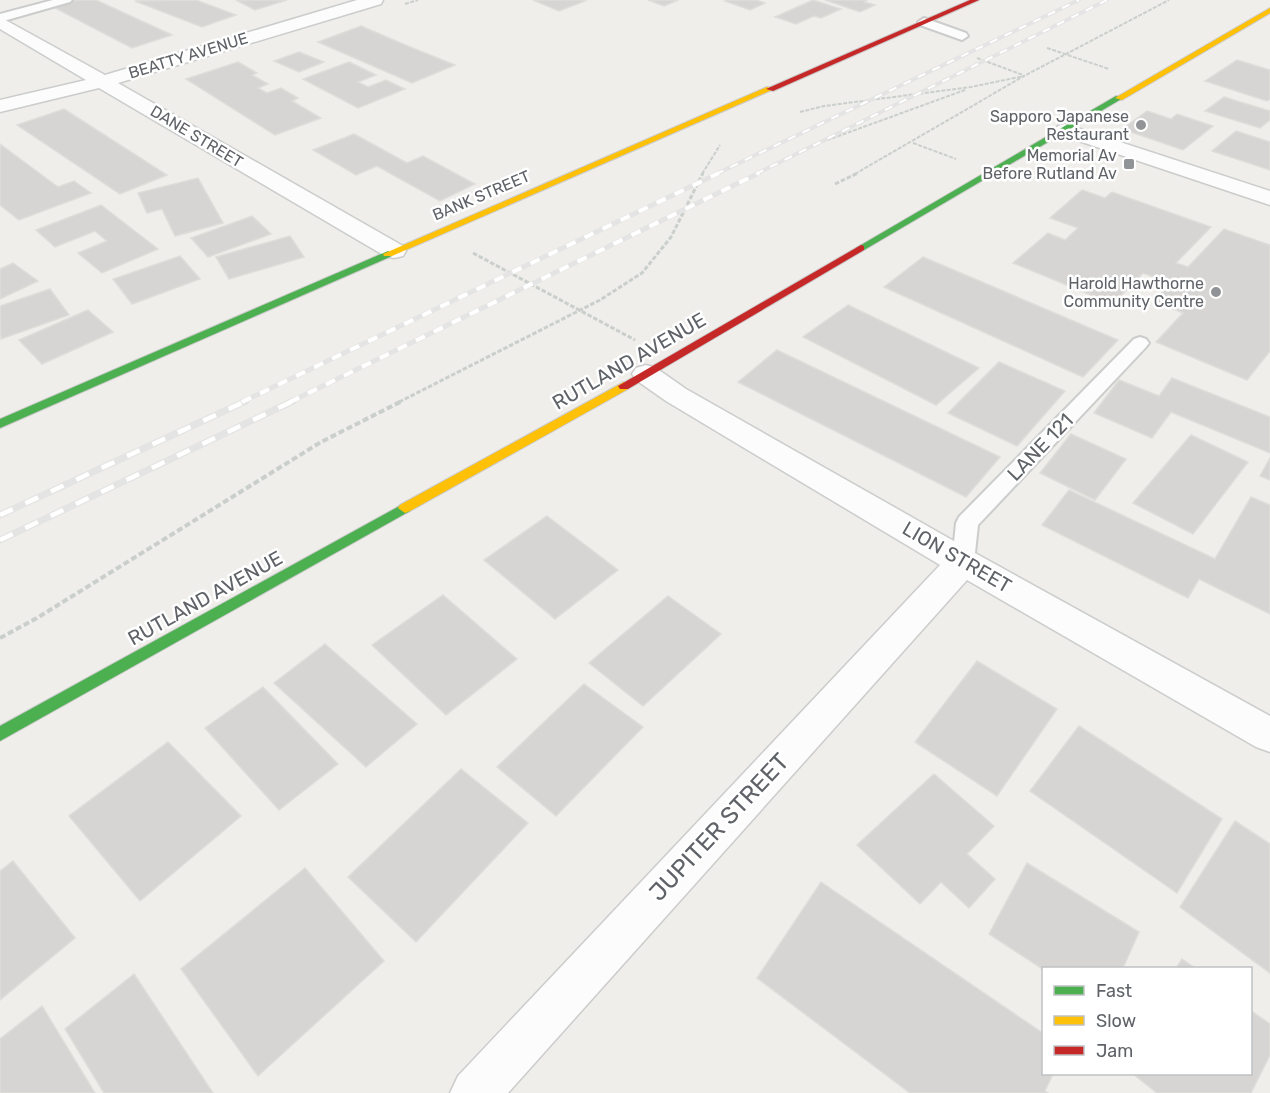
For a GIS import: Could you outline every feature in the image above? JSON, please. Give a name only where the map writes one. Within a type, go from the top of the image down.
[{"type":"street","name":"BEATTY AVENUE","points":[[0,106],[104,81],[375,0]]},
{"type":"street","name":"BANK STREET","points":[[0,424],[976,0]]},
{"type":"street","name":"RUTLAND AVENUE","points":[[0,734],[645,360],[1065,130],[1270,10]]},
{"type":"street","name":"DANE STREET","points":[[0,20],[394,251]]},
{"type":"street","points":[[1065,130],[1270,198]]},
{"type":"street","name":"LION STREET","points":[[645,360],[676,395],[963,562],[1270,735]]},
{"type":"street","name":"JUPITER STREET","points":[[475,1093],[963,562]]},
{"type":"lane","points":[[0,20],[66,0]]},
{"type":"lane","points":[[924,22],[962,36]]},
{"type":"lane","name":"LANE 121","points":[[963,562],[967,523],[1140,343]]},
{"type":"path","points":[[835,184],[893,154],[1024,76],[1169,0]]},
{"type":"path","points":[[1047,48],[1114,70]]},
{"type":"path","points":[[790,114],[824,106],[971,87],[1024,76]]},
{"type":"path","points":[[822,142],[971,87]]},
{"type":"path","points":[[0,638],[37,618],[321,442],[582,310],[642,273],[671,237],[700,177],[725,138]]},
{"type":"path","points":[[470,251],[582,310],[645,360]]},
{"type":"building","points":[[76,0],[96,0],[172,35],[132,48],[53,7]]},
{"type":"building","points":[[196,0],[236,15],[202,27],[135,1]]},
{"type":"building","points":[[236,0],[287,0],[255,10]]},
{"type":"building","points":[[533,0],[581,0],[585,1],[559,11]]},
{"type":"building","points":[[648,0],[678,0],[664,6]]},
{"type":"building","points":[[756,0],[765,3],[750,10],[725,1]]},
{"type":"building","points":[[813,0],[841,9],[821,18],[814,16],[796,24],[775,17]]},
{"type":"building","points":[[825,0],[867,0],[864,2],[875,5],[860,12]]},
{"type":"building","points":[[361,26],[455,65],[412,83],[318,42]]},
{"type":"building","points":[[299,52],[324,62],[299,72],[274,61]]},
{"type":"building","points":[[1237,60],[1270,70],[1270,99],[1267,101],[1205,81]]},
{"type":"building","points":[[238,62],[257,73],[252,75],[268,84],[258,88],[267,93],[281,88],[298,98],[292,101],[321,118],[275,135],[186,79]]},
{"type":"building","points":[[349,62],[376,75],[358,82],[368,87],[386,80],[405,89],[358,108],[303,79]]},
{"type":"building","points":[[1224,97],[1270,111],[1270,120],[1260,128],[1205,111]]},
{"type":"building","points":[[64,109],[167,175],[120,194],[17,125]]},
{"type":"building","points":[[1147,111],[1171,119],[1177,114],[1213,126],[1183,150],[1122,129]]},
{"type":"building","points":[[1236,131],[1270,142],[1270,170],[1212,151]]},
{"type":"building","points":[[354,134],[407,163],[423,156],[475,184],[440,201],[377,166],[356,175],[313,150]]},
{"type":"building","points":[[0,144],[58,187],[74,181],[91,193],[19,220],[0,205]]},
{"type":"building","points":[[198,178],[223,223],[175,236],[162,209],[147,213],[138,193]]},
{"type":"building","name":"Harold Hawthorne Community Centre","points":[[1082,190],[1105,198],[1112,192],[1211,227],[1176,263],[1188,267],[1224,229],[1270,245],[1270,351],[1247,380],[1156,342],[1183,313],[1154,301],[1170,283],[1143,273],[1113,304],[1013,263],[1048,233],[1065,240],[1078,228],[1050,218]]},
{"type":"building","points":[[101,205],[158,249],[102,273],[78,253],[107,241],[95,231],[55,247],[36,230]]},
{"type":"building","points":[[252,216],[271,234],[208,257],[191,238]]},
{"type":"building","points":[[290,236],[304,257],[229,279],[216,257]]},
{"type":"building","points":[[180,256],[200,279],[132,304],[113,279]]},
{"type":"building","points":[[923,257],[1118,340],[1083,377],[884,287]]},
{"type":"building","points":[[13,263],[38,281],[0,299],[0,269]]},
{"type":"building","points":[[50,289],[69,315],[1,339],[0,306]]},
{"type":"building","points":[[848,305],[979,368],[936,405],[803,337]]},
{"type":"building","points":[[88,310],[113,332],[42,364],[19,340]]},
{"type":"building","points":[[777,350],[1000,457],[966,497],[738,382]]},
{"type":"building","points":[[999,362],[1065,391],[1017,446],[948,413]]},
{"type":"building","points":[[1172,378],[1270,417],[1270,453],[1171,412],[1152,438],[1094,413],[1119,380],[1159,396]]},
{"type":"building","points":[[1071,434],[1126,459],[1095,500],[1040,473]]},
{"type":"building","points":[[1191,435],[1248,462],[1193,534],[1133,503]]},
{"type":"building","points":[[1270,458],[1270,480],[1260,476]]},
{"type":"building","points":[[1069,490],[1215,559],[1251,497],[1270,505],[1270,614],[1199,579],[1188,598],[1042,525]]},
{"type":"building","points":[[547,516],[618,570],[555,619],[484,560]]},
{"type":"building","points":[[443,595],[517,659],[446,715],[372,645]]},
{"type":"building","points":[[668,596],[721,634],[643,706],[589,663]]},
{"type":"building","points":[[325,644],[417,724],[366,767],[274,683]]},
{"type":"building","points":[[977,661],[1057,709],[997,796],[915,742]]},
{"type":"building","points":[[584,684],[643,727],[556,816],[497,767]]},
{"type":"building","points":[[263,687],[338,764],[279,810],[205,728]]},
{"type":"building","points":[[1079,726],[1222,819],[1177,893],[1030,791]]},
{"type":"building","points":[[168,742],[241,816],[140,901],[69,816]]},
{"type":"building","points":[[461,769],[528,823],[416,942],[348,877]]},
{"type":"building","points":[[934,774],[994,826],[967,854],[995,879],[969,908],[941,882],[920,904],[857,845]]},
{"type":"building","points":[[1235,821],[1270,844],[1270,973],[1180,907]]},
{"type":"building","points":[[13,861],[75,938],[0,1000],[0,871]]},
{"type":"building","points":[[1027,863],[1139,932],[1123,967],[1042,969],[989,934]]},
{"type":"building","points":[[305,868],[384,961],[258,1076],[181,969]]},
{"type":"building","points":[[821,882],[1042,1033],[1042,1075],[1053,1075],[1045,1091],[1048,1093],[910,1093],[757,978]]},
{"type":"building","points":[[1182,959],[1194,967],[1177,967]]},
{"type":"building","points":[[134,974],[213,1093],[104,1093],[65,1029]]},
{"type":"building","points":[[42,1006],[95,1093],[0,1093],[0,1039]]},
{"type":"building","points":[[1252,1011],[1270,1024],[1270,1055],[1251,1093],[1157,1093],[1134,1075],[1252,1075]]},
{"type":"railway","points":[[716,174],[1079,0]]},
{"type":"railway","points":[[756,174],[1107,0]]},
{"type":"railway","points":[[242,402],[719,173]]},
{"type":"railway","points":[[290,402],[759,173]]},
{"type":"railway","points":[[0,515],[246,401]]},
{"type":"railway","points":[[0,540],[293,401]]},
{"type":"traffic: fast","points":[[861,248],[1119,98]]},
{"type":"traffic: fast","points":[[0,424],[388,254]]},
{"type":"traffic: fast","points":[[0,734],[405,508]]},
{"type":"traffic: slow","points":[[1119,98],[1270,10]]},
{"type":"traffic: slow","points":[[388,254],[770,89]]},
{"type":"traffic: slow","points":[[405,508],[624,386]]},
{"type":"traffic: jam","points":[[770,89],[976,0]]},
{"type":"traffic: jam","points":[[624,386],[861,248]]},
{"type":"place","name":"Sapporo Japanese Restaurant","points":[[1141,125]]},
{"type":"place","name":"Memorial Av Before Rutland Av","points":[[1129,164]]},
{"type":"place","name":"Harold Hawthorne Community Centre","points":[[1216,292]]}]
